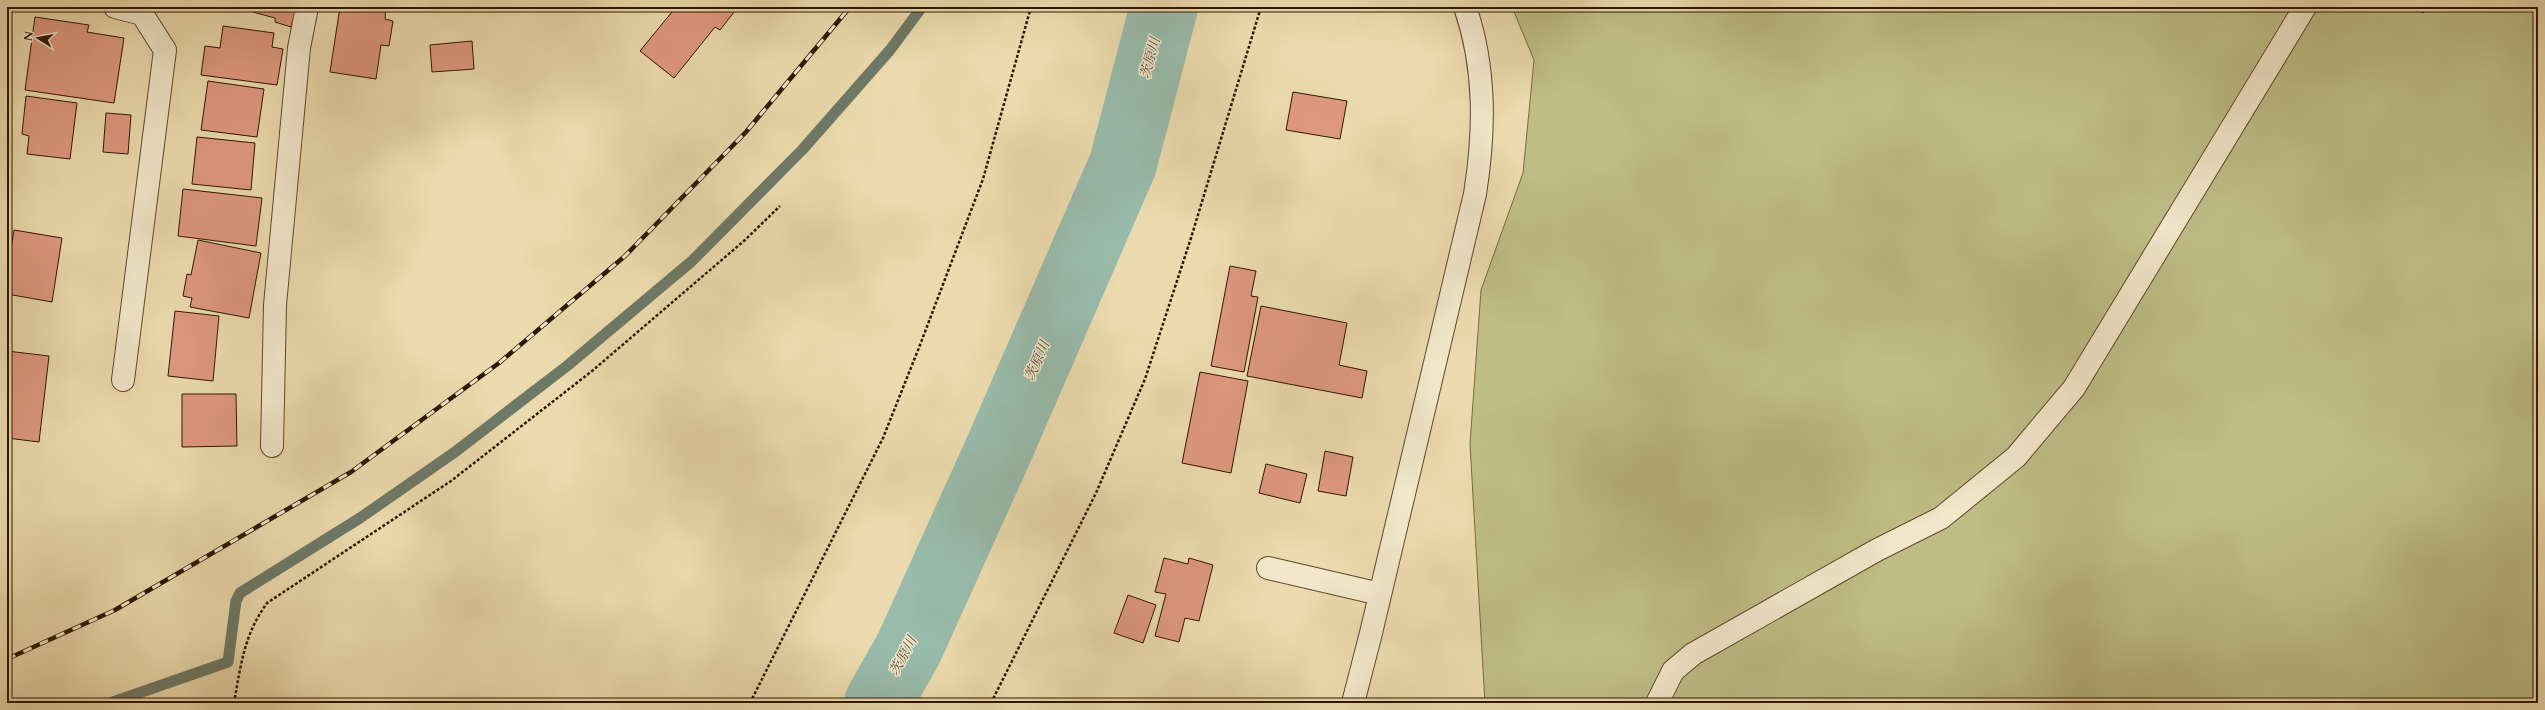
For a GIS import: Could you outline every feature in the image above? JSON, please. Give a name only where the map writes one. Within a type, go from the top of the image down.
[{"type":"street","points":[[115,7],[142,14],[165,50],[123,380]]},
{"type":"street","points":[[272,446],[275,305],[299,48],[308,7]]},
{"type":"street","points":[[1353,703],[1475,194],[1481,156],[1481,68],[1466,7]]},
{"type":"street","points":[[1657,703],[1673,671],[1693,654],[1877,550],[1941,518],[2016,458],[2074,388],[2305,7]]},
{"type":"street","points":[[1268,568],[1380,594]]},
{"type":"path","points":[[750,703],[883,438],[983,180],[1031,7]]},
{"type":"path","points":[[991,703],[1096,493],[1145,379],[1191,238],[1261,7]]},
{"type":"path","points":[[234,703],[245,644],[254,621],[267,603],[451,481],[592,371],[745,240],[780,206]]},
{"type":"shaded area","points":[[1512,7],[2538,7],[2538,703],[1485,703],[1470,444],[1481,290],[1523,173],[1534,60]]},
{"type":"building","points":[[234,7],[297,7],[291,27],[275,22],[275,18]]},
{"type":"building","points":[[340,7],[386,7],[385,19],[393,21],[389,46],[381,45],[376,79],[330,72]]},
{"type":"building","points":[[676,7],[738,7],[720,30],[715,27],[674,78],[640,51]]},
{"type":"building","points":[[2419,7],[2432,7],[2422,13]]},
{"type":"building","points":[[35,17],[89,25],[87,32],[124,38],[114,103],[25,90]]},
{"type":"building","points":[[223,26],[274,33],[272,47],[283,49],[277,85],[201,75],[205,46],[220,48]]},
{"type":"building","points":[[472,41],[474,69],[432,72],[430,45]]},
{"type":"building","points":[[208,81],[264,89],[257,137],[201,130]]},
{"type":"building","points":[[1293,92],[1347,101],[1340,139],[1286,130]]},
{"type":"building","points":[[26,96],[77,103],[70,159],[27,154],[29,136],[22,134]]},
{"type":"building","points":[[106,113],[131,115],[128,154],[103,152]]},
{"type":"building","points":[[197,137],[255,143],[251,190],[192,184]]},
{"type":"building","points":[[183,189],[262,198],[256,246],[178,236]]},
{"type":"building","points":[[14,230],[62,238],[52,302],[7,294],[7,274]]},
{"type":"building","points":[[198,240],[261,253],[249,318],[190,307],[192,298],[183,296],[187,274],[191,275]]},
{"type":"building","points":[[1230,266],[1256,271],[1251,296],[1258,297],[1244,372],[1211,366]]},
{"type":"building","points":[[1261,306],[1347,323],[1339,365],[1367,371],[1362,398],[1247,376]]},
{"type":"building","points":[[175,311],[219,316],[213,381],[168,376]]},
{"type":"building","points":[[7,351],[49,356],[39,442],[7,438]]},
{"type":"building","points":[[1200,372],[1248,381],[1231,473],[1182,463]]},
{"type":"building","points":[[182,394],[236,394],[237,446],[182,447]]},
{"type":"building","points":[[1325,451],[1353,457],[1346,496],[1318,491]]},
{"type":"building","points":[[1266,464],[1307,474],[1300,503],[1259,493]]},
{"type":"building","points":[[1164,558],[1188,564],[1189,558],[1213,565],[1199,621],[1185,618],[1179,642],[1155,636],[1166,594],[1155,592]]},
{"type":"building","points":[[1128,595],[1156,605],[1143,643],[1114,633]]},
{"type":"waterway","points":[[110,703],[228,662],[236,601],[240,593],[360,518],[455,452],[567,366],[692,261],[803,149],[890,50],[922,7]]},
{"type":"waterway","name":"茨原川","points":[[878,703],[909,648],[999,449],[1123,164],[1164,7]]},
{"type":"railway","points":[[7,659],[115,610],[351,472],[499,363],[625,256],[746,132],[850,7]]}]
